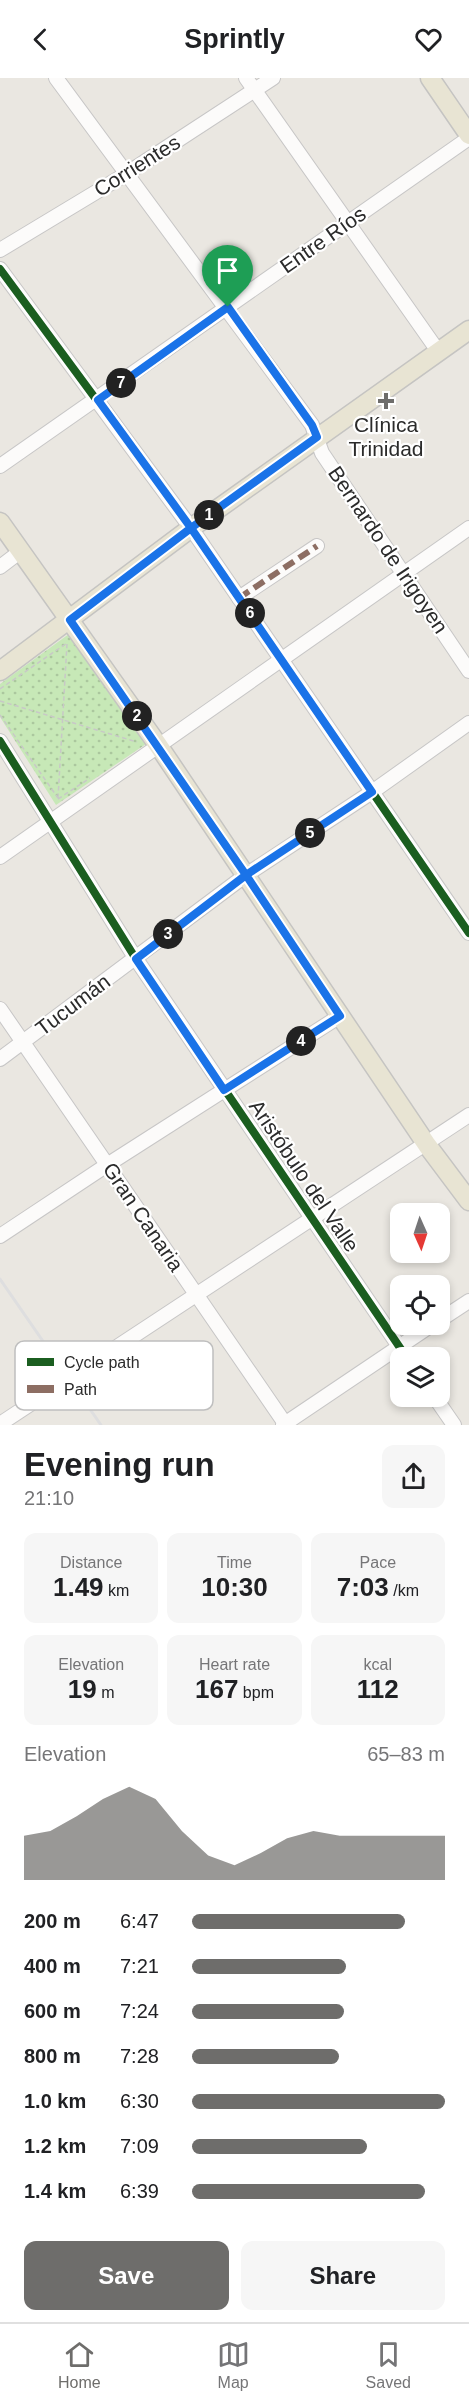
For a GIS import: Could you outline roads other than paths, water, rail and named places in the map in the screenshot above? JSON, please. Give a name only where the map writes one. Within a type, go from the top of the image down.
[{"type":"main road","points":[[430,78],[469,136]]},
{"type":"main road","points":[[443,78],[469,116]]},
{"type":"main road","points":[[0,671],[191,528],[469,330]]},
{"type":"main road","points":[[0,522],[158,745],[427,1145],[469,1202]]},
{"type":"street","name":"Bernardo de Irigoyen","points":[[56,78],[228,307],[312,425],[322,453],[469,671]]},
{"type":"street","points":[[246,78],[438,351]]},
{"type":"street","name":"Corrientes","points":[[0,250],[126,174],[273,78]]},
{"type":"street","name":"Entre Ríos","points":[[0,466],[98,400],[469,136]]},
{"type":"street","points":[[0,269],[191,528],[468,931]]},
{"type":"street","points":[[0,857],[469,528]]},
{"type":"street","points":[[239,598],[317,546]]},
{"type":"street","points":[[0,567],[21,551]]},
{"type":"street","name":"Tucumán","points":[[0,1059],[246,875],[372,792],[469,723]]},
{"type":"street","name":"Aristóbulo del Valle","points":[[0,741],[136,959],[400,1347]]},
{"type":"street","name":"Gran Canaria","points":[[0,1009],[284,1425]]},
{"type":"street","points":[[0,1236],[340,1016]]},
{"type":"street","points":[[128,1341],[469,1116]]},
{"type":"street","points":[[450,1313],[469,1301]]},
{"type":"street","points":[[408,1347],[421,1335]]},
{"type":"street","points":[[284,1425],[390,1360]]},
{"type":"street","points":[[441,1407],[453,1425]]},
{"type":"street","points":[[0,1424],[22,1410]]},
{"type":"railway","points":[[0,1279],[43,1341]]},
{"type":"railway","points":[[91,1410],[101,1425]]},
{"type":"place","name":"Clínica Trinidad","points":[[386,401]]}]
